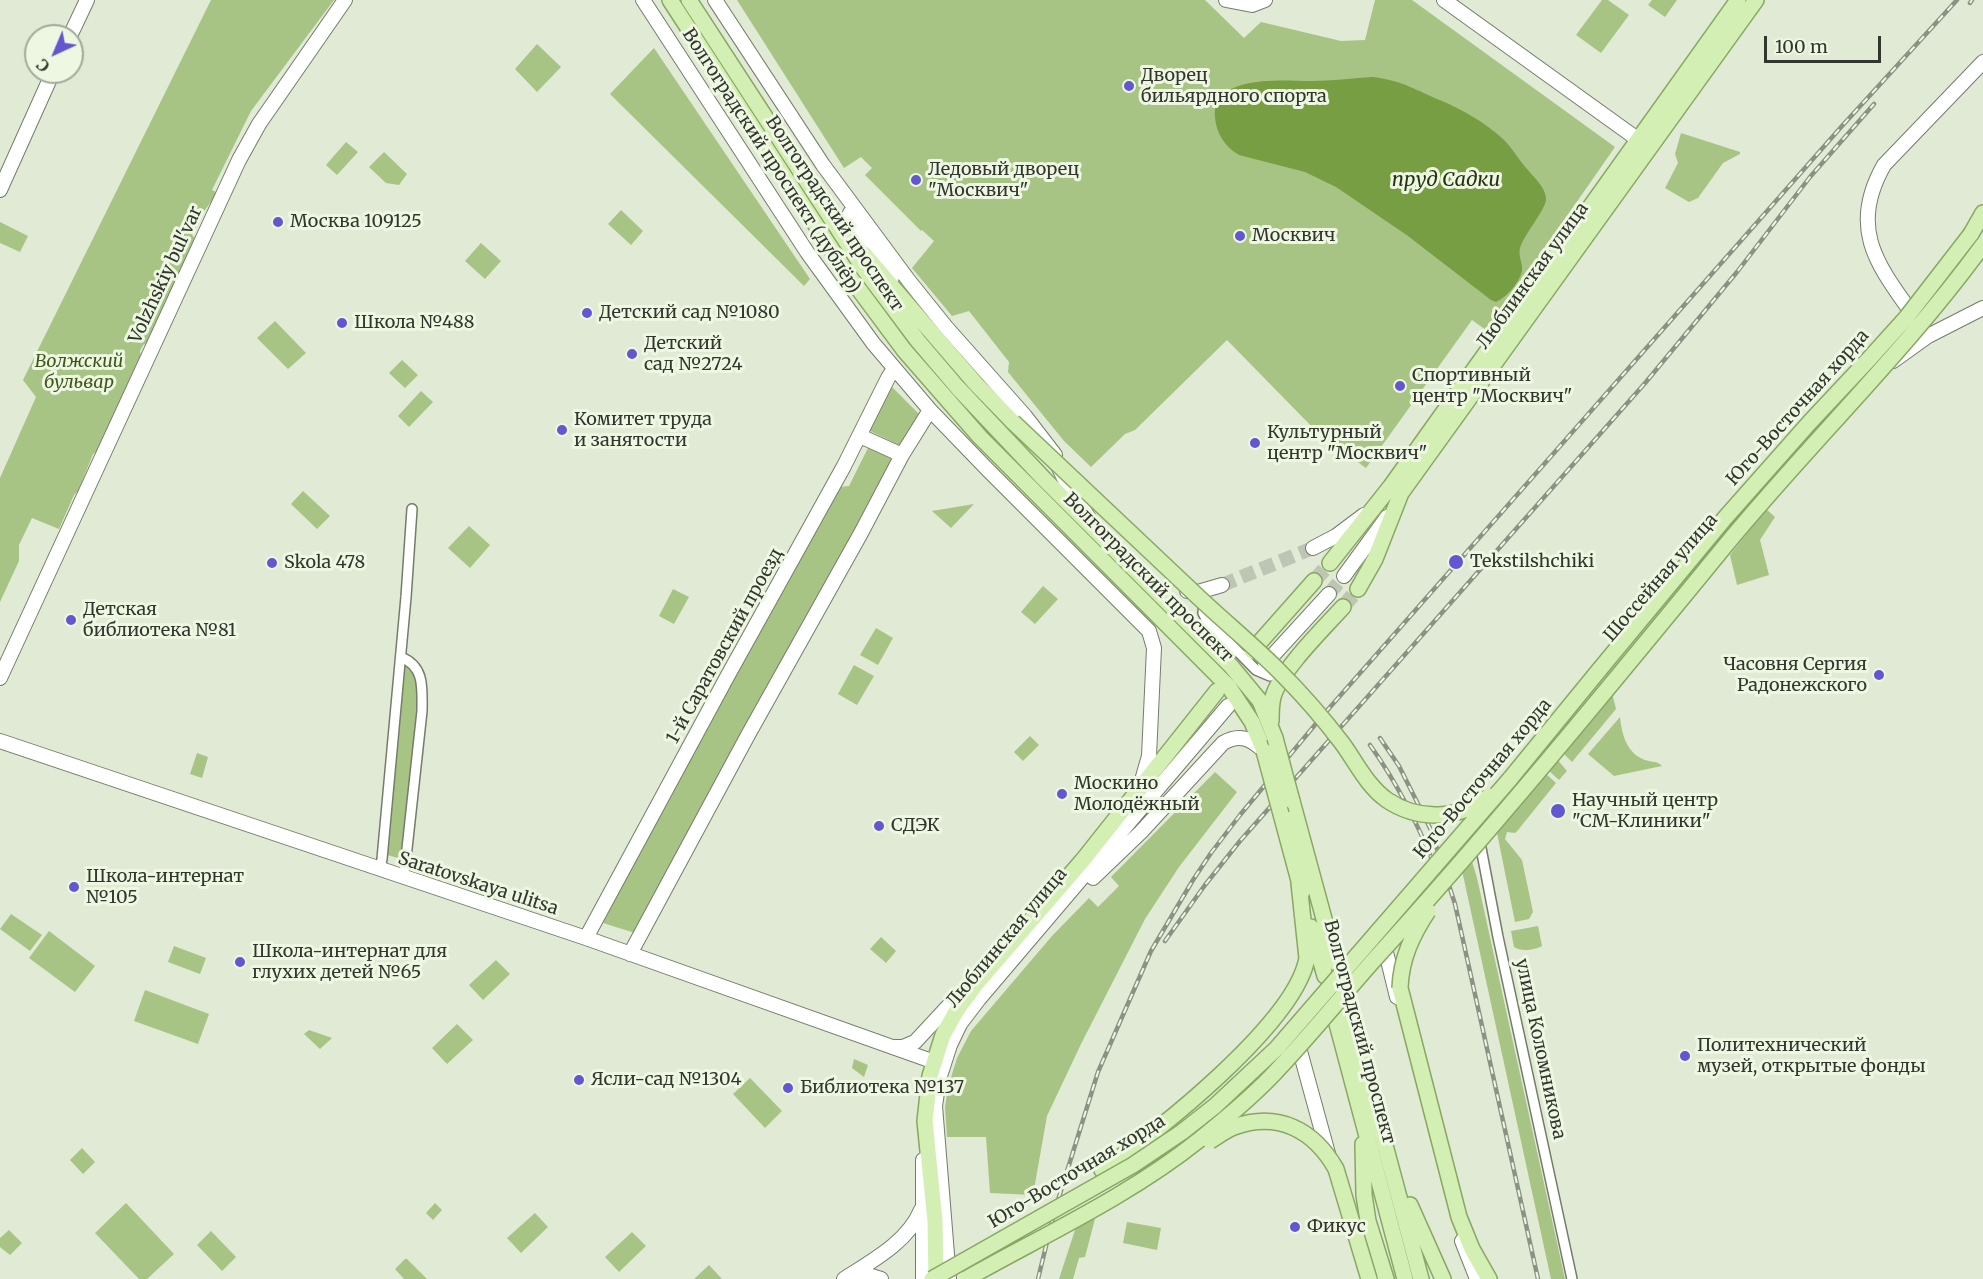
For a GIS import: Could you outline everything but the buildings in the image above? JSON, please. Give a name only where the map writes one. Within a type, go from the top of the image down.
[{"type":"main road","points":[[76,24],[87,0]]},
{"type":"main road","name":"Volzhskiy bul'var","points":[[0,678],[239,160],[259,124],[345,0]]},
{"type":"main road","name":"Волгоградский проспект (дублёр)","points":[[643,0],[807,252],[849,312],[894,369],[1016,500],[1145,626],[1152,636],[1154,648],[1149,756],[1139,789]]},
{"type":"main road","points":[[653,15],[657,0]]},
{"type":"main road","name":"Волгоградский проспект","points":[[670,0],[849,276],[911,358],[980,437],[1229,687],[1252,722],[1264,751],[1405,1279]]},
{"type":"main road","name":"Волгоградский проспект","points":[[689,0],[876,285],[935,362],[1007,440],[1231,666],[1260,701],[1273,731],[1421,1279]]},
{"type":"main road","points":[[715,0],[823,165],[909,281],[1050,447],[1079,488],[1170,580],[1182,589],[1191,592],[1219,586]]},
{"type":"main road","points":[[1226,0],[1252,5],[1265,0]]},
{"type":"main road","points":[[1444,0],[1644,144]]},
{"type":"main road","name":"Люблинская улица","points":[[1344,576],[1375,535],[1644,144],[1738,0]]},
{"type":"main road","name":"Люблинская улица","points":[[1330,563],[1374,508],[1644,144],[1756,0]]},
{"type":"main road","points":[[1928,336],[1876,259],[1869,238],[1867,218],[1869,200],[1876,179],[1884,165],[1983,62]]},
{"type":"main road","points":[[1959,87],[1983,71]]},
{"type":"main road","points":[[0,190],[48,84]]},
{"type":"main road","points":[[823,165],[853,218],[915,311]]},
{"type":"main road","points":[[827,212],[976,384],[1013,422],[1278,670],[1335,734],[1367,779],[1387,800],[1414,812],[1444,815],[1457,813],[1482,802],[1509,779]]},
{"type":"main road","name":"Юго-Восточная хорда","points":[[934,1279],[1134,1165],[1182,1132],[1250,1075],[1284,1039],[1509,779],[1725,518],[1905,318],[1971,234],[1983,213]]},
{"type":"main road","name":"Юго-Восточная хорда","points":[[966,1279],[1137,1183],[1196,1142],[1257,1091],[1281,1067],[1362,973],[1454,873],[1739,530],[1918,328],[1983,245]]},
{"type":"main road","name":"Шоссейная улица","points":[[1450,852],[1595,681],[1797,451],[1851,396],[1881,370],[1928,336],[1983,308]]},
{"type":"main road","name":"1-й Саратовский проезд","points":[[586,938],[860,436],[894,369]]},
{"type":"main road","points":[[630,954],[748,735],[860,536],[902,455],[930,410]]},
{"type":"main road","points":[[860,436],[902,455]]},
{"type":"main road","points":[[1050,447],[1077,500],[1113,548]]},
{"type":"main road","name":"Волгоградский проспект (дублёр)","points":[[1016,500],[1116,574]]},
{"type":"main road","points":[[1358,589],[1375,559],[1397,500]]},
{"type":"main road","points":[[1313,548],[1336,536],[1374,508]]},
{"type":"main road","points":[[1252,651],[1314,581]]},
{"type":"main road","points":[[1265,664],[1329,594]]},
{"type":"main road","points":[[1273,731],[1275,693],[1290,668],[1343,607]]},
{"type":"main road","name":"Люблинская улица","points":[[934,1279],[935,1221],[925,1121],[927,1089],[951,1021],[977,983],[1037,915],[1217,692]]},
{"type":"main road","name":"Люблинская улица","points":[[949,1279],[935,1122],[938,1063],[966,1016],[1228,706]]},
{"type":"main road","points":[[1055,910],[1141,832],[1223,743],[1243,738],[1251,740],[1264,751]]},
{"type":"main road","name":"Saratovskaya ulitsa","points":[[0,741],[586,938],[938,1063]]},
{"type":"main road","points":[[1367,1279],[1296,1035],[1304,1017],[1432,873]]},
{"type":"main road","points":[[1454,873],[1411,939],[1401,970],[1400,988],[1459,1217],[1488,1279]]},
{"type":"main road","points":[[1017,1230],[1117,1161],[1162,1126],[1204,1090],[1236,1058],[1288,1000],[1301,977],[1306,958],[1299,883]]},
{"type":"main road","points":[[1381,932],[1451,1212],[1477,1279]]},
{"type":"main road","points":[[890,1047],[903,1047],[915,1042],[955,999],[977,983]]},
{"type":"main road","points":[[1356,1096],[1364,1151],[1364,1195],[1368,1221],[1386,1279]]},
{"type":"main road","points":[[1137,1183],[1232,1128],[1266,1121],[1296,1128],[1310,1136],[1319,1145],[1336,1169],[1367,1279]]},
{"type":"main road","points":[[923,1279],[924,1154],[927,1140]]},
{"type":"main road","points":[[1386,1147],[1419,1228],[1443,1279]]},
{"type":"main road","points":[[844,1279],[904,1237],[913,1228],[923,1205]]},
{"type":"main road","points":[[844,1279],[865,1274],[881,1279]]},
{"type":"street","points":[[380,870],[401,657],[412,509]]},
{"type":"street","points":[[1219,586],[1207,595],[1202,607],[1210,624],[1260,674],[1276,675],[1290,668]]},
{"type":"street","points":[[401,657],[412,662],[420,675],[422,688],[422,711],[402,878]]},
{"type":"street","name":"улица Коломникова","points":[[1473,826],[1481,848],[1498,938],[1572,1279]]},
{"type":"green space","name":"Волжский бульвар","points":[[211,0],[334,0],[251,111],[212,190],[216,192],[216,195],[202,214],[192,235],[196,239],[185,266],[180,271],[179,281],[171,291],[152,341],[143,345],[140,351],[141,357],[59,529],[32,518],[19,545],[19,561],[0,602],[0,478],[36,397],[23,380]]},
{"type":"green space","name":"Москвич","points":[[737,0],[1205,0],[1244,38],[1261,22],[1341,41],[1365,40],[1375,0],[1412,0],[1615,147],[1496,318],[1486,330],[1472,320],[1366,468],[1319,434],[1227,340],[1135,430],[1125,434],[1091,467],[1064,441],[1008,372],[1009,362],[969,311],[952,316],[912,268],[934,241],[865,175],[872,168],[861,157],[844,168]]},
{"type":"green space","points":[[1602,0],[1608,0],[1629,15],[1601,53],[1576,35]]},
{"type":"green space","points":[[1652,0],[1677,0],[1665,17],[1648,5]]},
{"type":"green space","points":[[537,44],[561,67],[537,92],[515,69]]},
{"type":"green space","points":[[654,48],[810,279],[804,286],[610,94]]},
{"type":"green space","points":[[1681,133],[1740,152],[1723,163],[1698,198],[1689,202],[1665,188],[1678,163],[1675,154]]},
{"type":"green space","points":[[346,142],[358,152],[337,175],[326,165]]},
{"type":"green space","points":[[384,152],[407,174],[399,185],[386,183],[369,167]]},
{"type":"green space","points":[[621,210],[643,231],[631,245],[608,224]]},
{"type":"green space","points":[[0,222],[28,236],[20,252],[0,243]]},
{"type":"green space","points":[[481,243],[501,261],[485,279],[465,261]]},
{"type":"green space","points":[[275,321],[306,353],[288,369],[257,338]]},
{"type":"green space","points":[[402,360],[418,375],[405,388],[389,373]]},
{"type":"green space","points":[[891,386],[920,415],[901,446],[868,430]]},
{"type":"green space","points":[[421,391],[433,402],[409,427],[398,416]]},
{"type":"green space","points":[[868,448],[894,460],[635,933],[603,923],[656,820],[840,487],[849,486]]},
{"type":"green space","points":[[303,491],[330,516],[317,529],[291,504]]},
{"type":"green space","points":[[974,504],[951,528],[932,511]]},
{"type":"green space","points":[[1766,509],[1775,517],[1760,540],[1769,575],[1737,585],[1730,555]]},
{"type":"green space","points":[[469,526],[490,545],[470,568],[448,548]]},
{"type":"green space","points":[[1043,586],[1058,599],[1035,624],[1021,612]]},
{"type":"green space","points":[[673,589],[689,597],[674,624],[659,616]]},
{"type":"green space","points":[[876,628],[893,638],[878,665],[860,655]]},
{"type":"green space","points":[[404,663],[415,677],[418,709],[402,859],[387,855]]},
{"type":"green space","points":[[854,665],[874,676],[857,705],[838,694]]},
{"type":"green space","points":[[1612,693],[1616,709],[1572,762],[1561,751]]},
{"type":"green space","points":[[1620,717],[1626,742],[1633,753],[1662,766],[1614,776],[1588,754]]},
{"type":"green space","points":[[1030,736],[1039,745],[1023,761],[1014,752]]},
{"type":"green space","points":[[197,753],[208,757],[202,778],[190,774]]},
{"type":"green space","points":[[1556,758],[1567,771],[1559,780],[1547,769]]},
{"type":"green space","points":[[1215,772],[1237,792],[1179,867],[1145,919],[1081,1044],[1047,1116],[1033,1195],[990,1193],[986,1137],[947,1137],[945,1107],[948,1087],[957,1058],[971,1031],[1052,936],[1089,898],[1098,907],[1119,886],[1111,877]]},
{"type":"green space","points":[[1545,773],[1556,783],[1518,830],[1515,833],[1507,832],[1505,839],[1522,860],[1533,912],[1529,919],[1515,922],[1497,833]]},
{"type":"green space","points":[[1471,858],[1565,1279],[1551,1279],[1463,875],[1459,868]]},
{"type":"green space","points":[[11,914],[42,935],[30,951],[0,929]]},
{"type":"green space","points":[[1538,926],[1542,946],[1528,950],[1514,947],[1511,931]]},
{"type":"green space","points":[[49,931],[95,966],[75,992],[29,958]]},
{"type":"green space","points":[[881,937],[896,951],[886,963],[870,949]]},
{"type":"green space","points":[[174,946],[206,958],[200,974],[168,962]]},
{"type":"green space","points":[[496,960],[510,974],[483,1000],[469,985]]},
{"type":"green space","points":[[145,990],[209,1014],[198,1044],[134,1021]]},
{"type":"green space","points":[[457,1024],[473,1040],[447,1064],[432,1048]]},
{"type":"green space","points":[[309,1030],[332,1038],[320,1049],[304,1034]]},
{"type":"green space","points":[[854,1059],[868,1065],[864,1077],[852,1068]]},
{"type":"green space","points":[[750,1078],[782,1111],[765,1128],[733,1094]]},
{"type":"green space","points":[[82,1148],[95,1162],[83,1174],[70,1160]]},
{"type":"green space","points":[[126,1203],[174,1254],[147,1279],[139,1279],[95,1233]]},
{"type":"green space","points":[[435,1203],[442,1210],[433,1220],[426,1213]]},
{"type":"green space","points":[[535,1213],[548,1227],[521,1253],[507,1238]]},
{"type":"green space","points":[[1096,1215],[1085,1257],[1079,1258],[1073,1279],[1059,1279],[1076,1227]]},
{"type":"green space","points":[[1127,1222],[1161,1228],[1157,1250],[1123,1243]]},
{"type":"green space","points":[[9,1230],[22,1243],[10,1255],[0,1247],[0,1238]]},
{"type":"green space","points":[[211,1231],[236,1257],[222,1271],[197,1245]]},
{"type":"green space","points":[[632,1232],[646,1246],[619,1272],[605,1257]]},
{"type":"green space","points":[[405,1259],[427,1279],[404,1279],[395,1269]]},
{"type":"green space","points":[[709,1265],[722,1279],[694,1279]]},
{"type":"water","name":"пруд Садки","points":[[1373,77],[1409,86],[1483,123],[1507,143],[1542,187],[1546,196],[1545,204],[1520,248],[1521,275],[1512,289],[1500,300],[1496,302],[1491,300],[1408,236],[1336,187],[1305,172],[1239,155],[1226,144],[1217,129],[1215,117],[1217,103],[1225,93],[1238,86],[1253,82]]},
{"type":"tunnel","points":[[1222,585],[1313,548]]},
{"type":"tunnel","points":[[1314,581],[1330,563]]},
{"type":"tunnel","points":[[1329,594],[1344,576]]},
{"type":"tunnel","points":[[1343,607],[1358,589]]},
{"type":"railway","points":[[1038,1279],[1054,1213],[1098,1072],[1151,951],[1211,853],[1324,714],[1842,126],[1957,0]]},
{"type":"railway","points":[[1165,941],[1240,841],[1646,382],[1737,272],[1810,177],[1874,104]]},
{"type":"railway","points":[[1380,738],[1399,766],[1431,830],[1455,904],[1538,1279]]},
{"type":"railway","points":[[1370,745],[1406,804],[1435,867]]},
{"type":"place","name":"Дворец бильярдного спорта","points":[[1129,86]]},
{"type":"place","name":"Ледовый дворец \"Москвич\"","points":[[916,180]]},
{"type":"place","name":"Москва 109125","points":[[278,222]]},
{"type":"place","name":"Москвич","points":[[1240,236]]},
{"type":"place","name":"Детский сад №1080","points":[[587,313]]},
{"type":"place","name":"Школа №488","points":[[342,323]]},
{"type":"place","name":"Детский сад №2724","points":[[632,354]]},
{"type":"place","name":"Спортивный центр \"Москвич\"","points":[[1400,386]]},
{"type":"place","name":"Комитет труда и занятости","points":[[562,430]]},
{"type":"place","name":"Культурный центр \"Москвич\"","points":[[1255,443]]},
{"type":"place","name":"Tekstilshchiki","points":[[1456,562]]},
{"type":"place","name":"Skola 478","points":[[272,563]]},
{"type":"place","name":"Детская библиотека №81","points":[[71,620]]},
{"type":"place","name":"Часовня Сергия Радонежского","points":[[1879,675]]},
{"type":"place","name":"Москино Молодёжный","points":[[1062,794]]},
{"type":"place","name":"Научный центр \"СМ-Клиники\"","points":[[1558,811]]},
{"type":"place","name":"СДЭК","points":[[879,826]]},
{"type":"place","name":"Школа-интернат №105","points":[[74,887]]},
{"type":"place","name":"Школа-интернат для глухих детей №65","points":[[240,962]]},
{"type":"place","name":"Политехнический музей, открытые фонды","points":[[1685,1056]]},
{"type":"place","name":"Ясли-сад №1304","points":[[579,1080]]},
{"type":"place","name":"Библиотека №137","points":[[788,1088]]},
{"type":"place","name":"Фикус","points":[[1295,1227]]}]
